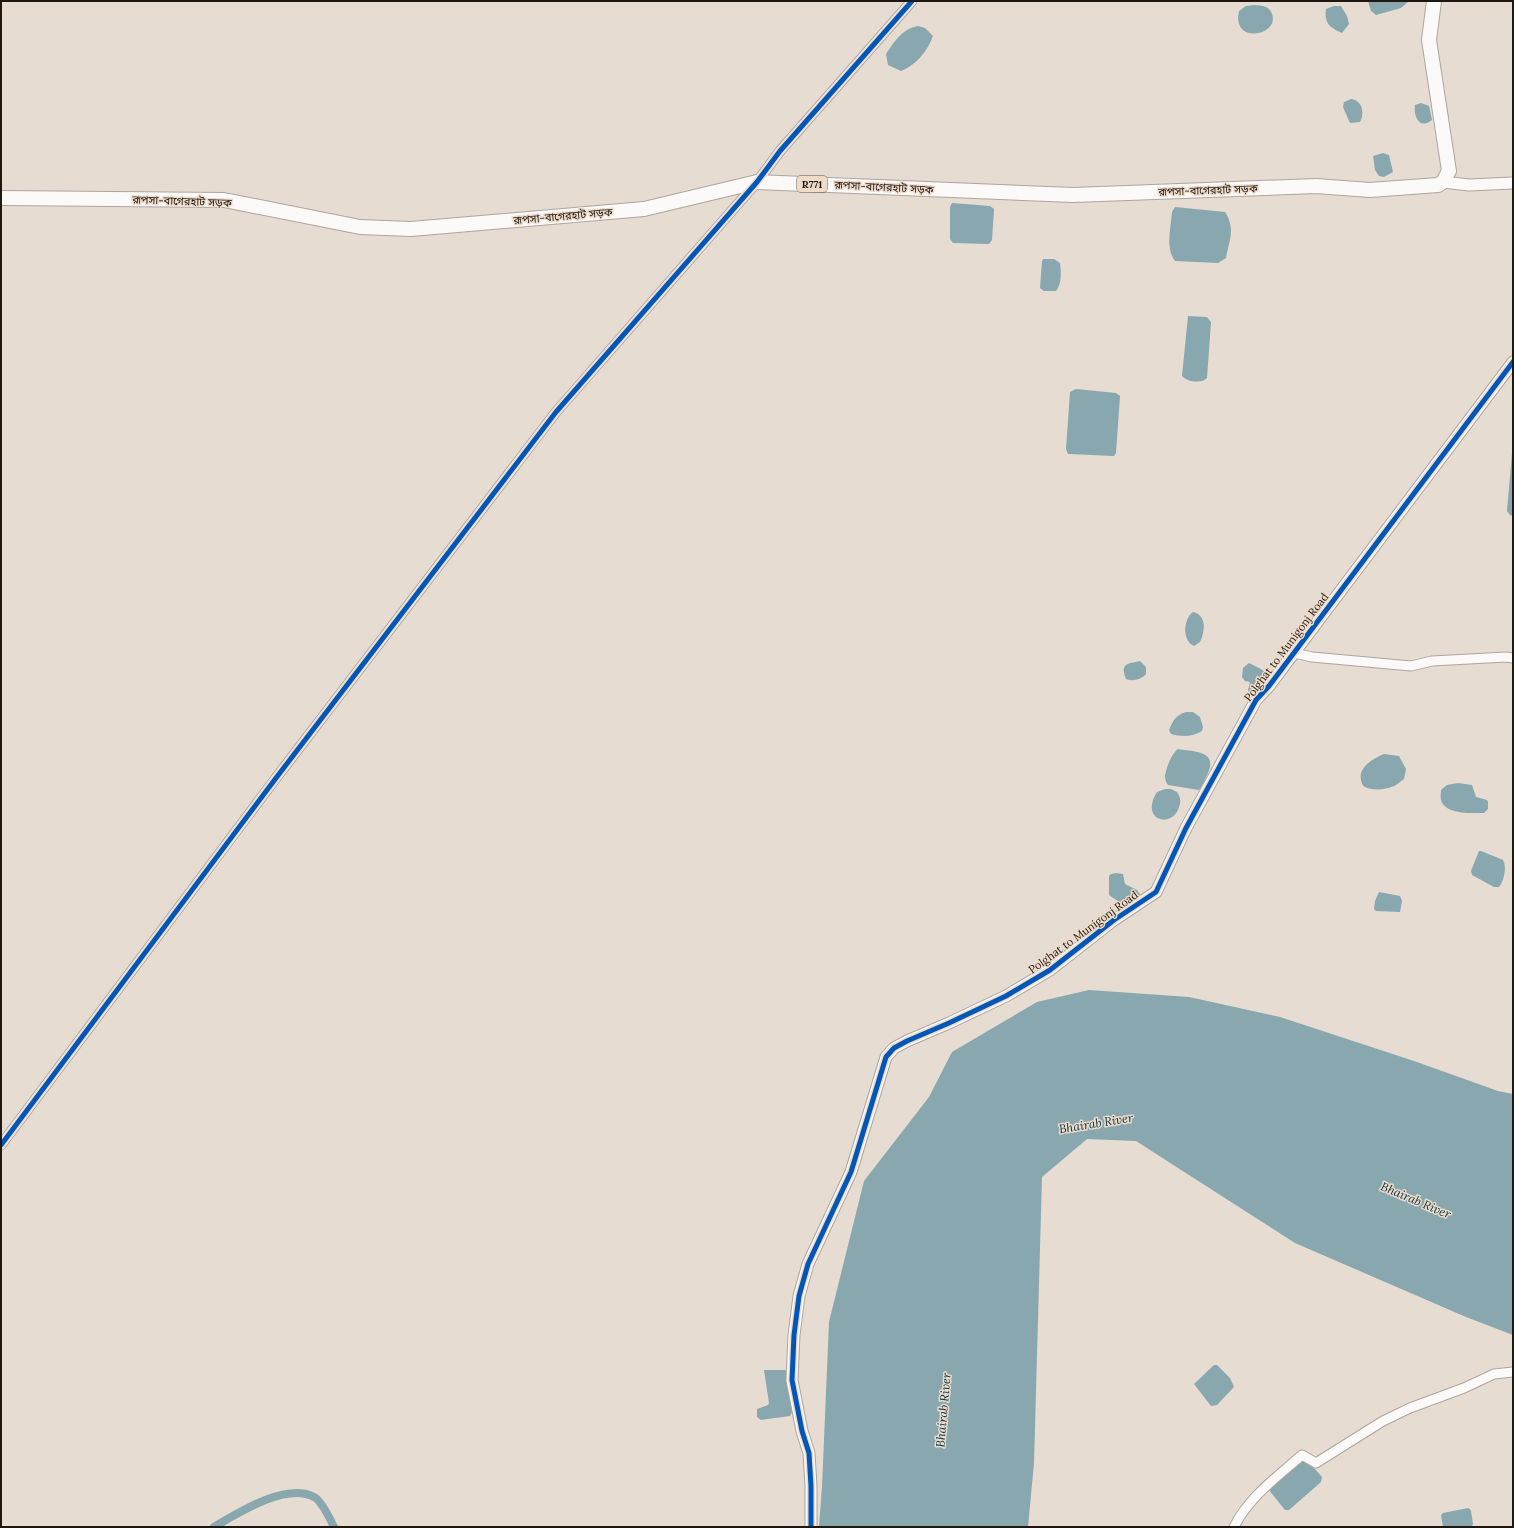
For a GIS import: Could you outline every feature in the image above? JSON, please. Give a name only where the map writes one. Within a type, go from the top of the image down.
[{"type":"main road","points":[[1434,1],[1429,40],[1449,171],[1444,182]]},
{"type":"main road","name":"রূপসা-বাগেরহাট সড়ক","points":[[1,198],[224,200],[360,227],[411,229],[644,209],[757,182],[1073,195],[1316,186],[1370,190],[1438,185],[1444,182]]},
{"type":"street","points":[[1,1145],[276,778],[556,412],[757,182],[780,151],[912,1]]},
{"type":"street","points":[[1444,182],[1469,185],[1513,183]]},
{"type":"street","name":"Polghat to Munigonj Road","points":[[811,1527],[809,1453],[802,1431],[792,1380],[794,1335],[798,1296],[808,1264],[851,1172],[886,1057],[894,1048],[949,1024],[1006,996],[1050,970],[1114,920],[1156,892],[1193,816],[1256,700],[1269,686],[1513,362]]},
{"type":"street","points":[[1294,652],[1312,657],[1411,666],[1432,661],[1506,657],[1513,658]]},
{"type":"street","points":[[1234,1527],[1247,1506],[1266,1486],[1302,1455],[1316,1463],[1384,1421],[1410,1408],[1458,1390],[1494,1374],[1513,1372]]},
{"type":"water","points":[[1368,1],[1409,1],[1401,8],[1376,15],[1371,11]]},
{"type":"water","points":[[1246,6],[1265,6],[1269,9],[1272,14],[1273,22],[1269,28],[1256,34],[1248,33],[1242,29],[1238,22],[1239,11]]},
{"type":"water","points":[[1334,6],[1341,6],[1347,16],[1349,24],[1342,33],[1331,27],[1326,18],[1326,9]]},
{"type":"water","points":[[918,26],[925,28],[933,36],[924,53],[916,62],[901,71],[888,65],[886,54],[896,40],[903,33]]},
{"type":"water","points":[[1351,99],[1358,102],[1362,108],[1362,118],[1360,122],[1350,123],[1343,107],[1344,102]]},
{"type":"water","points":[[1421,103],[1429,106],[1432,120],[1424,124],[1418,121],[1415,114],[1415,105]]},
{"type":"water","points":[[1383,153],[1389,155],[1393,172],[1384,177],[1379,176],[1375,170],[1373,156]]},
{"type":"water","points":[[952,203],[990,206],[994,209],[992,240],[989,244],[953,243],[950,239],[950,207]]},
{"type":"water","points":[[1175,207],[1225,212],[1231,229],[1226,258],[1218,263],[1175,261],[1170,250],[1169,237],[1172,212]]},
{"type":"water","points":[[1043,259],[1054,259],[1060,263],[1060,281],[1056,291],[1044,291],[1040,288]]},
{"type":"water","points":[[1188,316],[1207,317],[1211,322],[1207,378],[1203,381],[1192,381],[1182,376]]},
{"type":"water","points":[[1076,389],[1116,393],[1120,396],[1116,453],[1114,456],[1068,454],[1066,449],[1070,392]]},
{"type":"water","points":[[1513,442],[1513,516],[1507,511]]},
{"type":"water","points":[[1193,612],[1201,616],[1204,624],[1200,642],[1194,646],[1187,640],[1185,630],[1187,620]]},
{"type":"water","points":[[1140,661],[1146,667],[1146,674],[1137,680],[1126,679],[1124,667],[1128,664]]},
{"type":"water","points":[[1249,663],[1267,674],[1259,691],[1255,695],[1250,694],[1248,690],[1250,682],[1245,681],[1242,677],[1243,668]]},
{"type":"water","points":[[1186,712],[1193,712],[1200,717],[1203,727],[1202,731],[1187,736],[1171,734],[1169,730],[1177,716]]},
{"type":"water","points":[[1178,749],[1197,752],[1207,756],[1210,760],[1208,773],[1199,790],[1168,785],[1166,782],[1165,776],[1168,765]]},
{"type":"water","points":[[1384,754],[1399,756],[1406,769],[1404,779],[1386,789],[1365,787],[1361,780],[1364,767]]},
{"type":"water","points":[[1458,783],[1472,785],[1476,797],[1487,800],[1488,809],[1484,813],[1453,811],[1444,805],[1441,799],[1441,790],[1447,785]]},
{"type":"water","points":[[1165,789],[1171,789],[1177,792],[1180,802],[1176,814],[1165,820],[1159,819],[1154,815],[1152,810],[1157,792]]},
{"type":"water","points":[[1479,851],[1503,860],[1505,866],[1504,874],[1499,887],[1494,887],[1472,875],[1471,871]]},
{"type":"water","points":[[1116,873],[1123,874],[1125,884],[1137,890],[1141,896],[1132,902],[1122,903],[1109,895],[1109,876]]},
{"type":"water","points":[[1379,892],[1400,896],[1402,901],[1400,912],[1376,911],[1374,909],[1375,901]]},
{"type":"water","name":"Bhairab River","points":[[1089,990],[1189,997],[1280,1017],[1414,1061],[1498,1091],[1513,1094],[1513,1335],[1466,1317],[1295,1243],[1136,1141],[1087,1139],[1042,1177],[1034,1463],[1028,1527],[819,1527],[829,1322],[864,1181],[929,1097],[952,1052],[1037,1002]]},
{"type":"water","points":[[1214,1365],[1217,1365],[1230,1378],[1234,1387],[1217,1405],[1211,1406],[1194,1384]]},
{"type":"water","points":[[764,1370],[785,1370],[787,1372],[792,1412],[790,1416],[761,1420],[757,1417],[757,1409],[768,1405],[769,1403]]},
{"type":"water","points":[[1302,1458],[1305,1458],[1322,1477],[1321,1482],[1289,1510],[1285,1510],[1269,1490]]},
{"type":"water","points":[[1468,1508],[1471,1511],[1472,1526],[1443,1527],[1441,1515],[1443,1513]]},
{"type":"waterway","points":[[214,1527],[262,1501],[290,1493],[303,1493],[317,1499],[326,1510],[334,1527]]},
{"type":"cycle path","points":[[1,1145],[276,778],[556,412],[757,182],[780,151],[912,1]]},
{"type":"cycle path","points":[[811,1527],[809,1453],[802,1431],[792,1380],[794,1335],[799,1296],[808,1264],[851,1172],[886,1057],[894,1048],[907,1041],[1006,996],[1050,970],[1114,920],[1156,892],[1186,828],[1256,700],[1269,686],[1513,362]]}]
